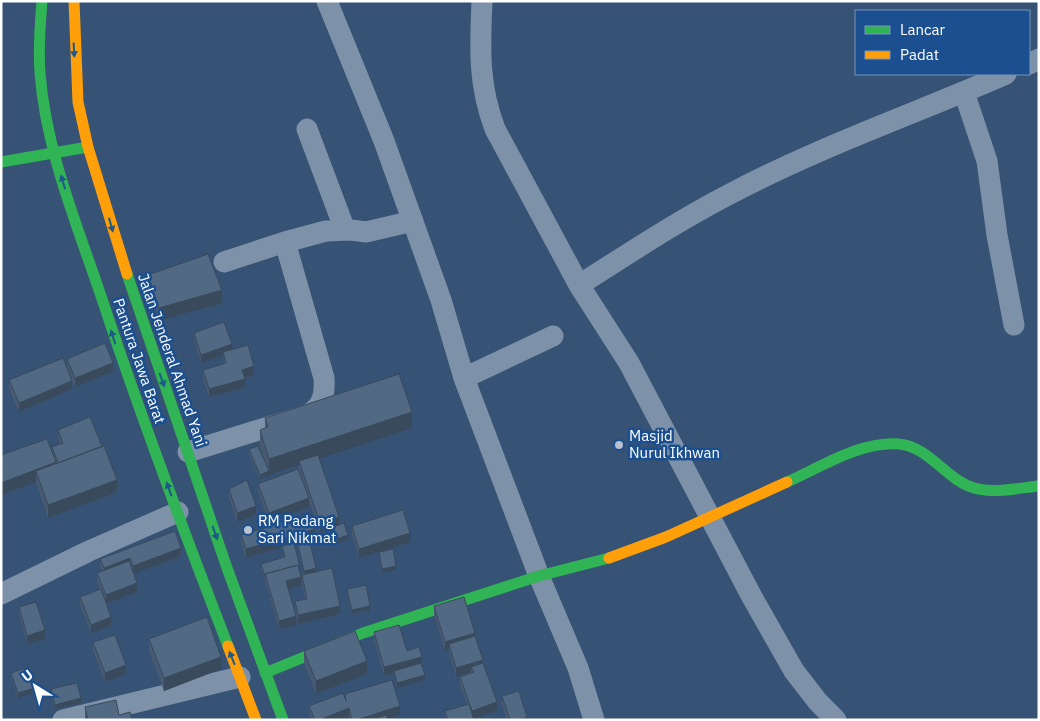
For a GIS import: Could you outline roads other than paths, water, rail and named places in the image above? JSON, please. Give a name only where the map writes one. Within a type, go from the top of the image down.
[{"type":"main road","name":"Pantura Jawa Barat","points":[[42,1],[39,21],[38,62],[43,104],[54,153],[115,342],[256,720]]},
{"type":"main road","name":"Jalan Jenderal Ahmad Yani","points":[[74,1],[74,56],[78,102],[88,147],[141,320],[264,673],[283,720]]},
{"type":"main road","points":[[1,162],[88,147]]},
{"type":"main road","points":[[264,673],[363,633],[539,576],[607,559],[666,537],[851,452],[891,442],[907,444],[917,448],[954,478],[973,488],[992,490],[1039,486]]},
{"type":"street","points":[[328,1],[384,141],[413,221],[464,378],[539,576],[578,668],[594,720]]},
{"type":"street","points":[[482,1],[481,77],[488,110],[529,194],[579,285],[629,363],[709,517],[794,671],[818,702],[836,720]]},
{"type":"street","points":[[579,285],[655,236],[728,195],[868,130],[1004,75]]},
{"type":"street","points":[[964,92],[987,161],[997,235],[1014,326]]},
{"type":"street","points":[[307,129],[345,230]]},
{"type":"street","points":[[224,262],[284,242],[326,232],[345,230],[366,232],[413,221]]},
{"type":"street","points":[[188,452],[307,415],[322,404],[325,392],[324,378],[284,242]]},
{"type":"street","points":[[464,378],[552,336]]},
{"type":"street","points":[[1,594],[89,551],[178,512]]},
{"type":"street","points":[[63,720],[240,677]]},
{"type":"place","name":"Masjid Nurul Ikhwan","points":[[619,445]]},
{"type":"place","name":"RM Padang Sari Nikmat","points":[[248,530]]}]
